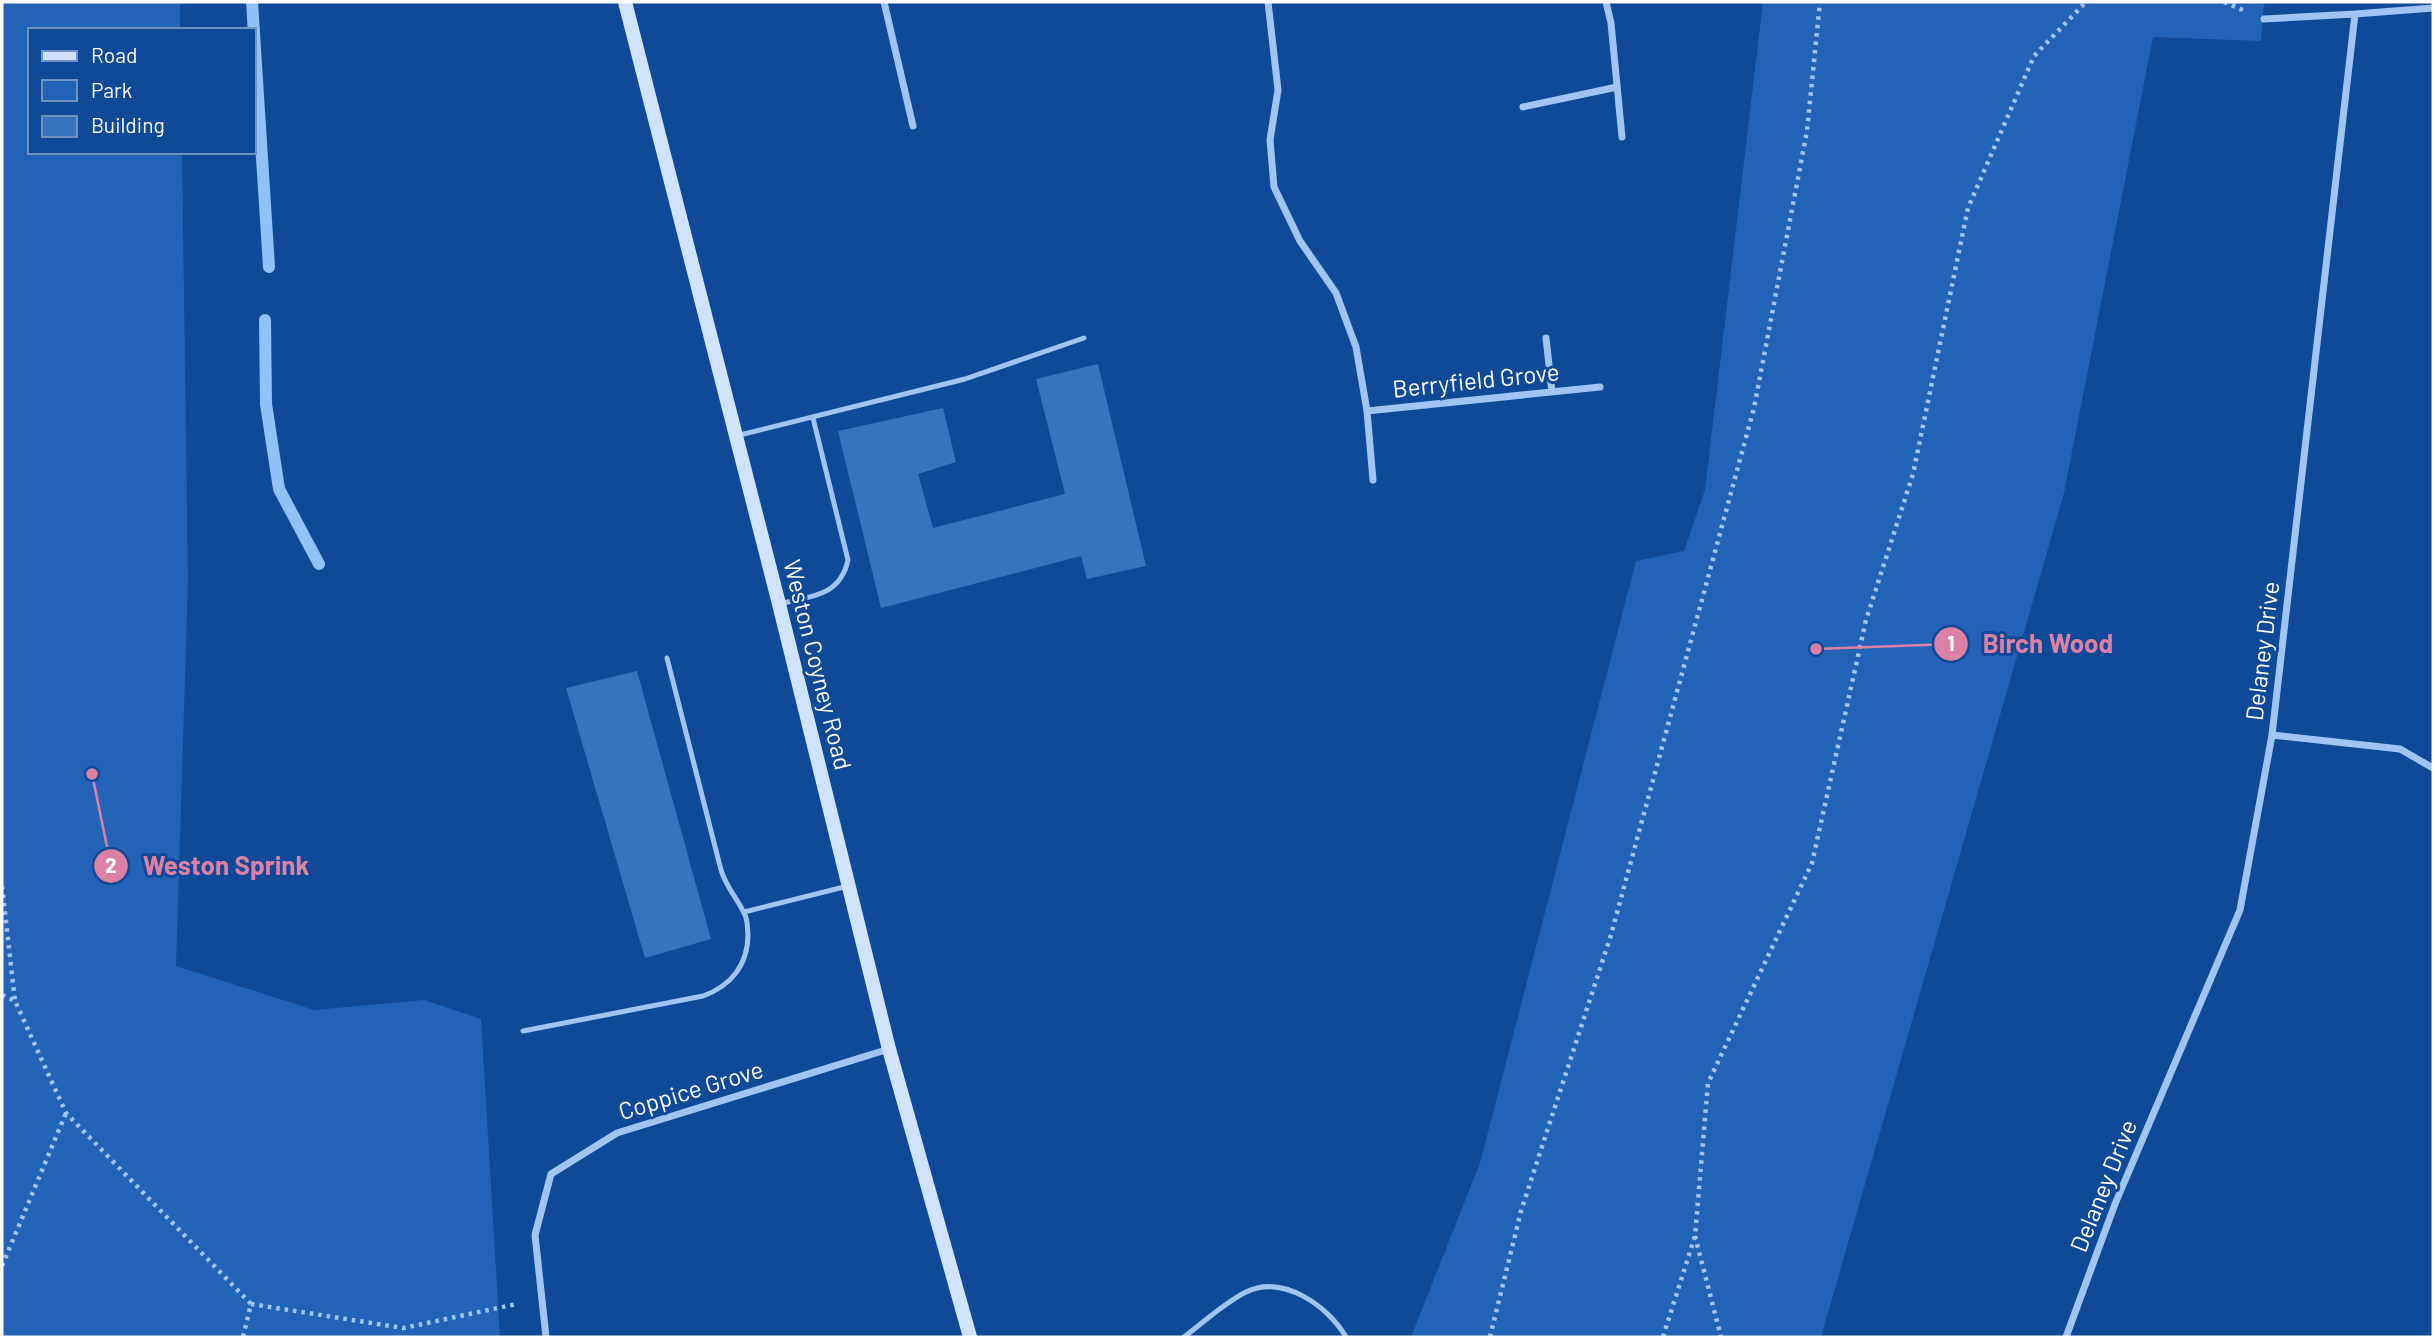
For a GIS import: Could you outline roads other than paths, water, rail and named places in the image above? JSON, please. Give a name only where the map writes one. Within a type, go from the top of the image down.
[{"type":"street","name":"Weston Coyney Road","points":[[625,2],[779,604],[888,1049],[970,1337]]},
{"type":"street","points":[[884,2],[913,126]]},
{"type":"street","name":"Berryfield Grove","points":[[1268,2],[1278,90],[1270,140],[1274,187],[1300,241],[1336,293],[1356,347],[1367,411],[1600,387]]},
{"type":"street","points":[[1606,2],[1611,23],[1622,137]]},
{"type":"street","points":[[2263,19],[2433,8]]},
{"type":"street","name":"Delaney Drive","points":[[2066,1337],[2115,1204],[2240,910],[2272,735],[2355,14]]},
{"type":"street","points":[[1523,107],[1617,87]]},
{"type":"street","points":[[1546,338],[1552,392]]},
{"type":"street","points":[[1367,411],[1373,480]]},
{"type":"street","points":[[2272,735],[2400,749],[2433,768]]},
{"type":"street","name":"Coppice Grove","points":[[546,1337],[535,1235],[551,1174],[617,1133],[888,1049]]},
{"type":"lane","points":[[736,436],[965,379],[1084,338]]},
{"type":"lane","points":[[779,604],[828,592],[839,581],[848,560],[813,418]]},
{"type":"lane","points":[[523,1031],[704,996],[720,990],[734,977],[745,958],[748,939],[744,912],[726,886],[721,870],[667,658]]},
{"type":"lane","points":[[744,912],[848,886]]},
{"type":"lane","points":[[1184,1337],[1248,1291],[1270,1287],[1303,1295],[1325,1309],[1346,1337]]},
{"type":"waterway","points":[[252,2],[254,28]]},
{"type":"waterway","points":[[256,64],[269,267]]},
{"type":"waterway","points":[[265,320],[266,404],[279,489],[319,564]]},
{"type":"place","name":"Birch Wood","points":[[1816,649]]},
{"type":"place","name":"Weston Sprink","points":[[92,774]]}]
